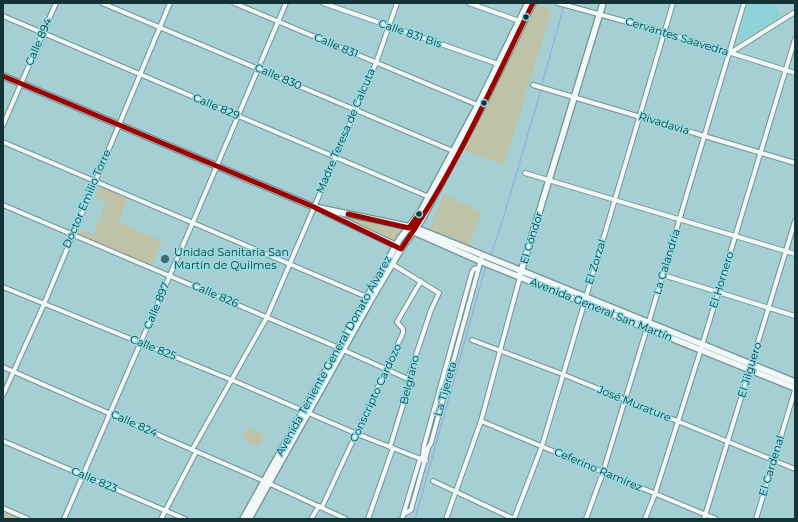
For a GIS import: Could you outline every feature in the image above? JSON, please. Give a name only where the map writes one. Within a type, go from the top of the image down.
[{"type":"main road","name":"Avenida Teniente General Donato Álvarez","points":[[341,349],[367,296],[399,247],[413,230],[480,106],[521,22],[528,3]]},
{"type":"main road","name":"Avenida Teniente General Donato Álvarez","points":[[413,230],[453,151],[480,106],[498,64],[533,3]]},
{"type":"main road","name":"El Cóndor","points":[[521,275],[603,3]]},
{"type":"main road","name":"Avenida General San Martín","points":[[3,76],[314,207],[413,230],[481,259],[750,367],[795,382]]},
{"type":"main road","points":[[314,207],[399,247]]},
{"type":"main road","name":"Avenida Teniente General Donato Álvarez","points":[[249,519],[267,482],[341,349],[392,264],[399,247]]},
{"type":"main road","name":"Avenida General San Martín","points":[[750,367],[795,389]]},
{"type":"main road","name":"Avenida Teniente General Donato Álvarez","points":[[243,519],[267,482]]},
{"type":"street","name":"Calle 894","points":[[3,125],[56,3]]},
{"type":"street","name":"Calle 830","points":[[102,3],[453,151]]},
{"type":"street","name":"Doctor Emilio Torre","points":[[3,395],[44,304],[159,26],[170,3]]},
{"type":"street","name":"Calle 831","points":[[234,3],[480,106]]},
{"type":"street","name":"Calle 897","points":[[64,519],[170,276],[286,3]]},
{"type":"street","name":"Calle 831 Bis","points":[[323,3],[498,64]]},
{"type":"street","name":"Madre Teresa de Calcuta","points":[[161,519],[194,451],[267,317],[376,63],[397,3]]},
{"type":"street","points":[[469,3],[521,22]]},
{"type":"street","name":"Cervantes Saavedra","points":[[558,3],[664,32],[795,73]]},
{"type":"street","name":"El Zorzal","points":[[514,519],[542,446],[562,374],[673,3]]},
{"type":"street","name":"La Calandria","points":[[586,519],[603,472],[681,219],[744,3]]},
{"type":"street","points":[[730,53],[795,12]]},
{"type":"street","name":"Calle 829","points":[[3,16],[429,197]]},
{"type":"street","name":"El Hornero","points":[[645,519],[655,494],[678,422],[795,39]]},
{"type":"street","name":"Rivadavia","points":[[533,85],[795,163]]},
{"type":"street","points":[[3,142],[367,296]]},
{"type":"street","points":[[525,173],[736,235],[795,254]]},
{"type":"street","name":"Calle 826","points":[[3,205],[341,349]]},
{"type":"street","name":"El Jilguero","points":[[705,517],[795,221]]},
{"type":"street","name":"La Tijereta","points":[[423,458],[428,449],[458,349],[481,259]]},
{"type":"street","points":[[392,264],[421,281]]},
{"type":"street","points":[[403,517],[411,510],[423,458],[424,446],[465,303],[472,272],[474,269],[478,268]]},
{"type":"street","name":"El Cóndor","points":[[446,519],[481,421],[499,350],[521,275]]},
{"type":"street","points":[[663,275],[795,316]]},
{"type":"street","name":"Belgrano","points":[[368,519],[392,448],[410,385],[408,379],[432,306],[438,294],[438,291],[421,281]]},
{"type":"street","name":"Conscripto Cardozo","points":[[311,519],[321,507],[357,434],[403,333],[403,329],[397,322],[421,281]]},
{"type":"street","name":"Calle 825","points":[[3,287],[232,380],[357,434],[423,458]]},
{"type":"street","points":[[465,303],[471,301]]},
{"type":"street","name":"José Murature","points":[[472,340],[562,374],[727,443],[795,469]]},
{"type":"street","points":[[452,346],[458,349]]},
{"type":"street","points":[[341,349],[408,379]]},
{"type":"street","name":"Calle 824","points":[[3,367],[267,482],[321,507],[337,517],[346,519]]},
{"type":"street","name":"El Cardenal","points":[[756,519],[795,389]]},
{"type":"street","name":"Ceferino Ramírez","points":[[481,421],[655,494],[705,517],[716,519]]},
{"type":"street","name":"Calle 823","points":[[3,441],[185,519]]},
{"type":"street","points":[[433,481],[514,519]]},
{"type":"street","points":[[3,508],[28,519]]},
{"type":"shaded area","points":[[749,3],[773,3],[781,16],[740,41],[738,39]]},
{"type":"green space","points":[[537,4],[552,11],[504,165],[463,150]]},
{"type":"green space","points":[[100,186],[128,198],[118,222],[162,241],[151,265],[77,234],[79,229],[94,235],[106,202],[95,198]]},
{"type":"green space","points":[[444,194],[482,212],[469,246],[429,229]]},
{"type":"green space","points":[[343,216],[403,231],[394,242],[342,218]]},
{"type":"green space","points":[[247,428],[264,435],[258,447],[242,439]]},
{"type":"green space","points":[[3,511],[22,519],[3,519]]},
{"type":"waterway","points":[[542,84],[564,6]]},
{"type":"waterway","points":[[491,255],[541,90]]},
{"type":"waterway","points":[[415,519],[485,269]]},
{"type":"transit line","points":[[3,76],[314,207],[401,249],[438,190],[472,129],[533,3]]},
{"type":"transit line","points":[[348,214],[409,228],[419,214]]},
{"type":"place","name":"Unidad Sanitaria San Martín de Quilmes","points":[[165,259]]}]
